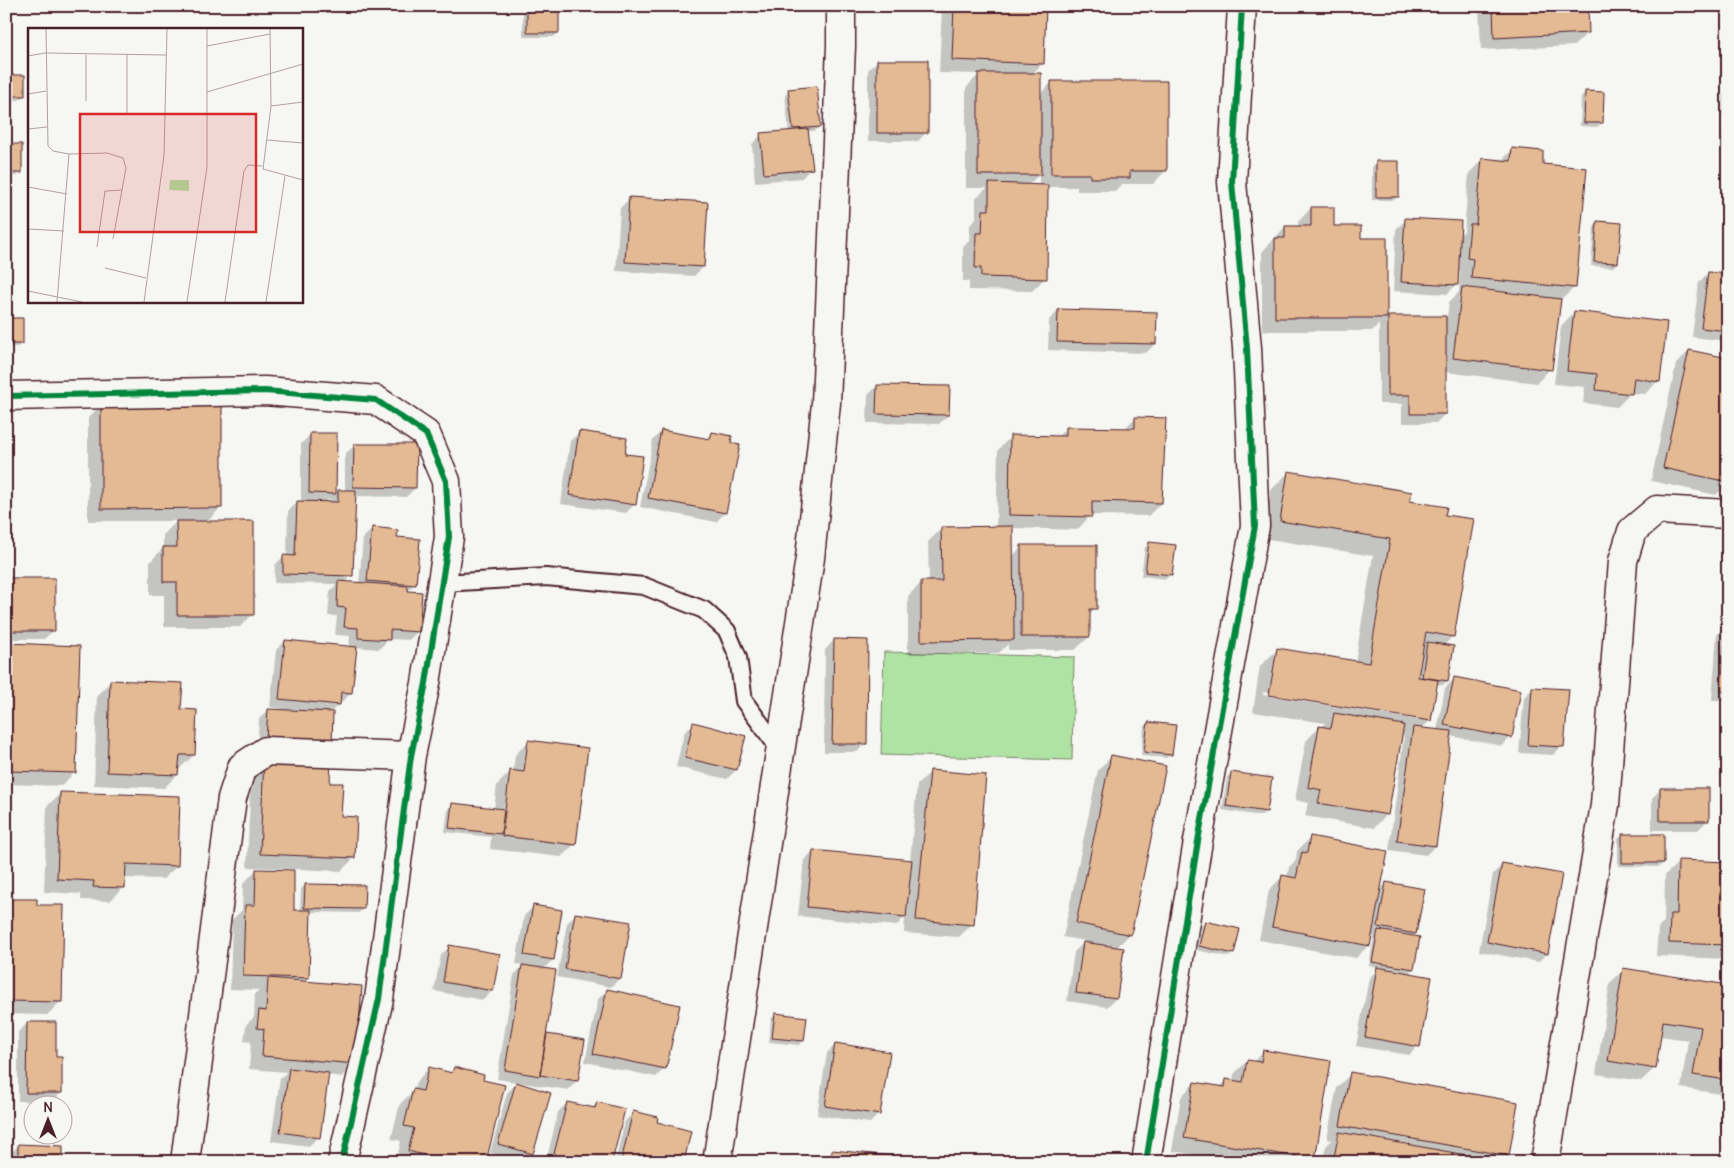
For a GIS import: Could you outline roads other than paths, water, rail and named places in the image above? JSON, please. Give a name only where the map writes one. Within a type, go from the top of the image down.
[{"type":"street","points":[[717,1162],[810,558],[826,403],[841,6]]},
{"type":"street","points":[[1146,1162],[1198,841],[1255,526],[1247,348],[1232,182],[1242,6]]},
{"type":"street","points":[[6,396],[265,390],[376,400],[426,434],[446,481],[449,537],[426,683],[411,756],[379,999],[342,1162]]},
{"type":"street","points":[[1546,1162],[1605,805],[1623,561],[1632,531],[1657,510],[1728,514]]},
{"type":"street","points":[[185,1162],[232,798],[242,767],[266,751],[411,756]]},
{"type":"lane","points":[[442,583],[546,577],[644,586],[704,610],[727,631],[738,657],[744,701],[780,750]]}]
